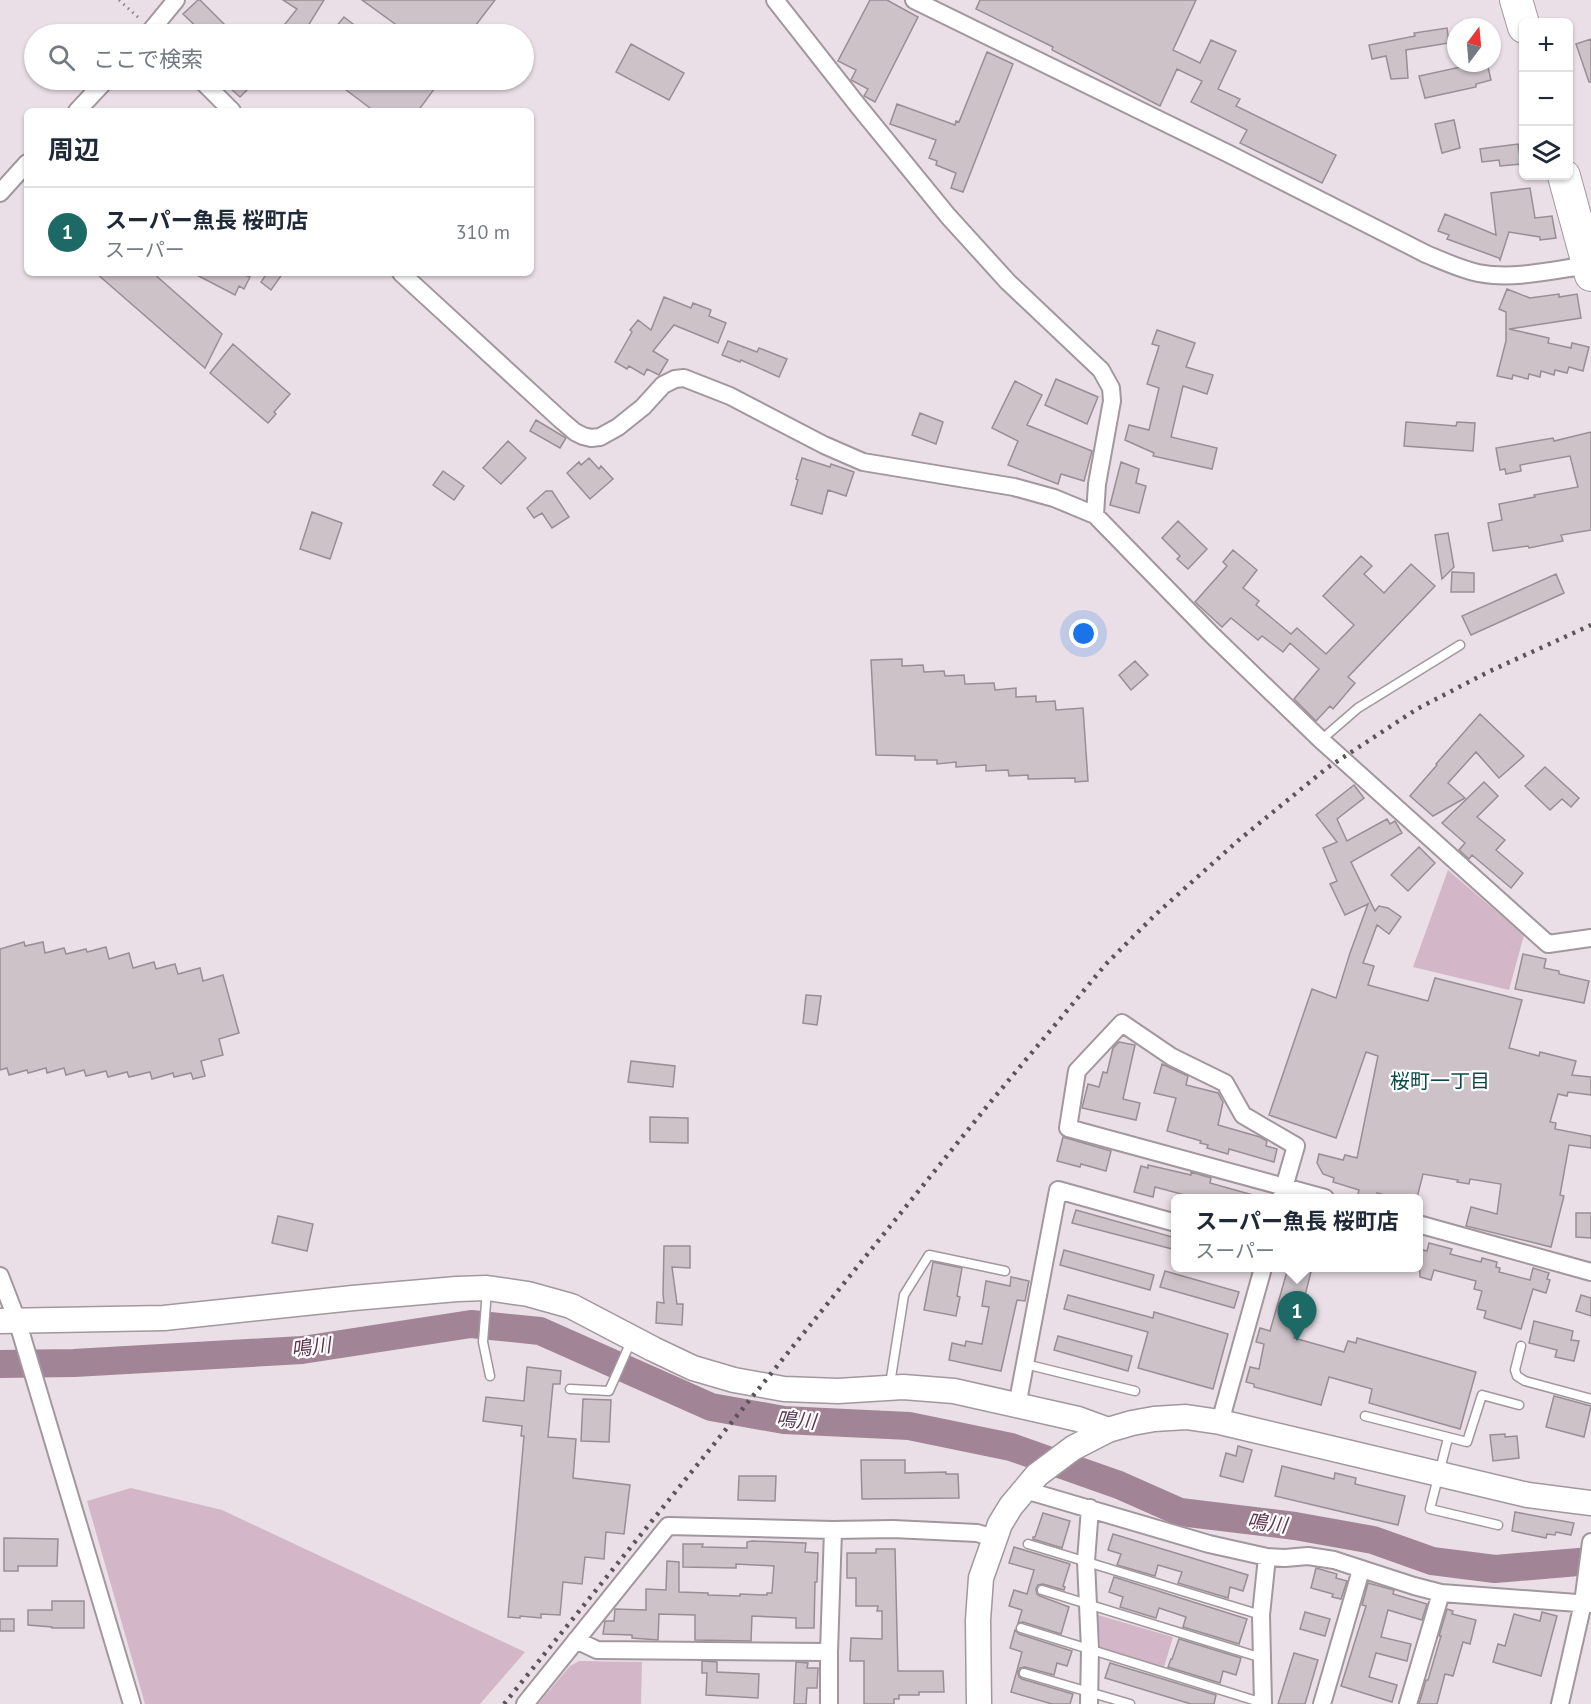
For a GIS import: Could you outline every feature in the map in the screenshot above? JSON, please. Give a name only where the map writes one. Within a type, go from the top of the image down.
[{"type":"highway","points":[[1516,0],[1521,18]]},
{"type":"highway","points":[[1565,180],[1590,270]]},
{"type":"street","points":[[159,24],[176,0]]},
{"type":"street","points":[[775,0],[948,216],[1008,282],[1101,369],[1111,388],[1112,400],[1097,483],[1095,515]]},
{"type":"street","points":[[914,0],[1454,266],[1479,273],[1506,276],[1590,270]]},
{"type":"street","points":[[80,108],[97,90]]},
{"type":"street","points":[[211,90],[229,108]]},
{"type":"street","points":[[0,193],[24,166]]},
{"type":"street","points":[[404,276],[561,420],[583,436],[600,437],[618,427],[643,407],[663,385],[675,379],[684,378],[730,396],[824,446],[863,462],[1014,487],[1054,498],[1095,515],[1212,635],[1321,740],[1548,944],[1591,938]]},
{"type":"street","points":[[1122,1023],[1172,1057],[1225,1083],[1243,1115],[1296,1146],[1282,1193],[1068,1128],[1077,1071],[1122,1023]]},
{"type":"street","points":[[1017,1406],[1058,1190],[1171,1222]]},
{"type":"street","points":[[1423,1225],[1591,1272]]},
{"type":"street","points":[[1221,1422],[1262,1272]]},
{"type":"street","points":[[0,1276],[8,1321],[24,1344],[132,1704]]},
{"type":"street","points":[[8,1321],[164,1318],[353,1298],[487,1288],[528,1294],[571,1306],[628,1348],[734,1380],[784,1389],[838,1391],[903,1387],[954,1391],[1078,1419],[1108,1430]]},
{"type":"street","points":[[979,1704],[978,1620],[981,1578],[1000,1524],[1031,1483],[1073,1448],[1108,1430],[1154,1419],[1186,1417],[1221,1422],[1528,1495],[1591,1503]]},
{"type":"street","points":[[1031,1483],[1090,1508],[1209,1544],[1267,1557],[1308,1556],[1334,1560],[1441,1593],[1587,1603]]},
{"type":"street","points":[[1090,1508],[1086,1561],[1090,1698]]},
{"type":"street","points":[[525,1704],[668,1526],[977,1533],[994,1538]]},
{"type":"street","points":[[829,1704],[832,1530]]},
{"type":"street","points":[[1560,1704],[1587,1603],[1586,1575],[1591,1545]]},
{"type":"street","points":[[1263,1704],[1261,1615],[1267,1557]]},
{"type":"street","points":[[1322,1704],[1361,1570]]},
{"type":"street","points":[[1408,1704],[1441,1593]]},
{"type":"street","points":[[576,1640],[597,1650],[829,1652]]},
{"type":"lane","points":[[1321,740],[1358,708],[1460,645]]},
{"type":"lane","points":[[889,1388],[904,1295],[928,1255],[1005,1271]]},
{"type":"lane","points":[[487,1288],[483,1342],[490,1376]]},
{"type":"lane","points":[[1521,1346],[1515,1370],[1517,1376],[1526,1382],[1591,1399]]},
{"type":"lane","points":[[570,1389],[609,1391],[628,1348]]},
{"type":"lane","points":[[1025,1364],[1135,1391]]},
{"type":"lane","points":[[1365,1416],[1467,1442],[1482,1395],[1519,1405]]},
{"type":"lane","points":[[1448,1438],[1430,1509],[1498,1526]]},
{"type":"lane","points":[[1028,1544],[1261,1615]]},
{"type":"lane","points":[[1042,1590],[1262,1658]]},
{"type":"lane","points":[[1021,1628],[1263,1704]]},
{"type":"lane","points":[[1024,1673],[1090,1698],[1130,1704]]},
{"type":"path","points":[[119,0],[143,24]]},
{"type":"shaded area","points":[[1448,870],[1524,935],[1509,990],[1413,967]]},
{"type":"shaded area","points":[[131,1488],[222,1510],[525,1652],[480,1704],[145,1704],[87,1501]]},
{"type":"shaded area","points":[[1098,1615],[1173,1637],[1164,1667],[1100,1648]]},
{"type":"shaded area","points":[[579,1661],[642,1662],[641,1704],[538,1704],[570,1666]]},
{"type":"building","points":[[200,0],[224,24],[194,24],[183,14]]},
{"type":"building","points":[[283,0],[324,0],[309,24],[285,24],[297,9]]},
{"type":"building","points":[[362,0],[495,0],[477,24],[395,24]]},
{"type":"building","points":[[870,0],[887,0],[918,17],[875,102],[864,96],[868,89],[851,80],[856,70],[838,61]]},
{"type":"building","points":[[980,0],[1196,0],[1173,50],[1200,63],[1211,40],[1236,51],[1218,89],[1240,99],[1236,106],[1336,155],[1322,183],[1240,143],[1247,130],[1191,102],[1202,81],[1177,69],[1160,106],[1052,50],[1053,47],[976,9]]},
{"type":"building","points":[[344,17],[353,24],[338,24]]},
{"type":"building","points":[[1447,28],[1447,43],[1406,50],[1408,78],[1391,79],[1386,56],[1372,59],[1369,45],[1415,36],[1414,33]]},
{"type":"building","points":[[1591,39],[1591,82],[1589,82],[1576,44]]},
{"type":"building","points":[[631,44],[684,73],[669,100],[616,72]]},
{"type":"building","points":[[987,52],[1013,64],[963,192],[951,188],[956,173],[936,165],[937,161],[929,158],[936,140],[890,124],[897,104],[955,125],[956,121],[959,122]]},
{"type":"building","points":[[1447,70],[1447,72],[1489,72],[1491,80],[1476,84],[1476,87],[1425,98],[1419,76]]},
{"type":"building","points":[[232,90],[247,90],[240,97]]},
{"type":"building","points":[[346,90],[434,90],[420,108],[370,108]]},
{"type":"building","points":[[1454,120],[1460,148],[1442,153],[1435,124]]},
{"type":"building","points":[[1518,144],[1519,164],[1500,166],[1499,160],[1482,162],[1480,149]]},
{"type":"building","points":[[1530,188],[1535,218],[1552,216],[1556,238],[1540,240],[1540,237],[1509,232],[1500,260],[1447,239],[1449,235],[1438,231],[1445,214],[1496,235],[1491,193]]},
{"type":"building","points":[[99,276],[156,276],[222,334],[205,368]]},
{"type":"building","points":[[199,276],[250,277],[244,289],[239,286],[235,295]]},
{"type":"building","points":[[265,276],[281,276],[271,290],[261,282]]},
{"type":"building","points":[[1507,289],[1530,298],[1577,294],[1581,318],[1509,329],[1549,338],[1548,343],[1571,348],[1572,343],[1589,347],[1583,371],[1569,367],[1567,373],[1555,370],[1554,375],[1541,371],[1540,377],[1529,374],[1528,379],[1513,375],[1512,379],[1497,376],[1506,341],[1506,312],[1499,309]]},
{"type":"building","points":[[664,297],[691,308],[693,303],[711,310],[709,316],[726,323],[718,343],[674,325],[653,351],[668,360],[659,375],[647,369],[644,375],[629,366],[627,369],[615,362],[632,332],[630,330],[638,320],[651,330]]},
{"type":"building","points":[[1157,330],[1195,343],[1186,367],[1213,375],[1207,394],[1183,386],[1171,437],[1217,448],[1212,469],[1153,456],[1154,453],[1125,440],[1129,425],[1149,430],[1159,388],[1147,384],[1159,346],[1152,344]]},
{"type":"building","points":[[728,341],[757,352],[759,348],[787,359],[779,377],[741,360],[740,362],[722,355]]},
{"type":"building","points":[[233,344],[290,394],[274,412],[276,414],[268,423],[210,373]]},
{"type":"building","points":[[1056,379],[1098,397],[1087,424],[1045,405]]},
{"type":"building","points":[[1015,381],[1042,395],[1027,425],[1092,451],[1084,481],[1061,474],[1058,484],[1008,465],[1018,441],[992,428]]},
{"type":"building","points":[[920,413],[943,422],[936,444],[912,435]]},
{"type":"building","points":[[536,420],[566,438],[560,448],[530,431]]},
{"type":"building","points":[[1406,422],[1456,426],[1457,422],[1475,423],[1473,451],[1404,446]]},
{"type":"building","points":[[1591,432],[1591,530],[1561,535],[1563,541],[1529,548],[1528,546],[1493,551],[1488,523],[1502,520],[1499,504],[1578,487],[1570,456],[1520,465],[1521,471],[1506,474],[1505,469],[1500,470],[1496,448],[1553,438],[1554,441]]},
{"type":"building","points":[[508,441],[526,458],[501,484],[483,468]]},
{"type":"building","points":[[589,458],[599,469],[601,466],[613,479],[590,499],[567,473],[579,462],[581,465]]},
{"type":"building","points":[[802,458],[854,472],[846,496],[828,490],[822,514],[791,505]]},
{"type":"building","points":[[1121,462],[1139,469],[1136,483],[1146,486],[1139,513],[1110,505]]},
{"type":"building","points":[[443,471],[464,486],[454,500],[433,485]]},
{"type":"building","points":[[546,491],[552,491],[569,517],[552,528],[542,513],[534,518],[527,508]]},
{"type":"building","points":[[312,512],[342,523],[330,559],[300,549]]},
{"type":"building","points":[[1178,521],[1207,549],[1188,569],[1177,559],[1180,556],[1162,538]]},
{"type":"building","points":[[1448,533],[1454,567],[1442,579],[1435,535]]},
{"type":"building","points":[[1233,550],[1257,570],[1243,588],[1259,601],[1256,605],[1291,634],[1297,628],[1326,654],[1354,625],[1323,596],[1361,556],[1372,566],[1364,574],[1384,593],[1411,564],[1435,586],[1348,677],[1355,683],[1333,709],[1330,706],[1316,721],[1294,699],[1319,669],[1290,643],[1283,652],[1262,636],[1258,640],[1231,618],[1222,627],[1195,602],[1227,566],[1223,562]]},
{"type":"building","points":[[1452,572],[1474,573],[1474,592],[1451,592]]},
{"type":"building","points":[[1556,574],[1564,593],[1471,635],[1462,616]]},
{"type":"building","points":[[902,659],[902,666],[923,665],[924,672],[944,671],[945,676],[964,675],[965,684],[994,683],[995,690],[1016,688],[1016,697],[1036,696],[1036,702],[1055,701],[1056,710],[1083,708],[1088,781],[1075,782],[1075,778],[1028,779],[1028,775],[1009,776],[1008,770],[986,771],[986,765],[956,767],[956,762],[937,764],[937,760],[915,760],[915,756],[876,755],[871,660]]},
{"type":"building","points":[[1135,661],[1148,675],[1131,690],[1119,675]]},
{"type":"building","points":[[1480,714],[1524,756],[1499,778],[1476,752],[1448,783],[1465,798],[1433,816],[1410,796]]},
{"type":"building","points":[[1545,767],[1579,798],[1571,807],[1562,799],[1550,810],[1525,786]]},
{"type":"building","points":[[1484,782],[1498,796],[1477,817],[1505,840],[1496,850],[1523,873],[1511,888],[1472,855],[1469,859],[1459,850],[1465,843],[1442,823]]},
{"type":"building","points":[[1354,785],[1364,798],[1337,819],[1347,841],[1387,819],[1390,824],[1395,821],[1402,833],[1351,862],[1375,911],[1379,906],[1388,908],[1401,917],[1389,934],[1377,925],[1363,963],[1374,966],[1368,985],[1428,1001],[1435,978],[1522,1000],[1509,1048],[1539,1056],[1540,1052],[1576,1061],[1572,1075],[1591,1077],[1591,1095],[1568,1092],[1567,1096],[1558,1094],[1550,1122],[1556,1123],[1555,1129],[1591,1136],[1591,1148],[1569,1145],[1560,1195],[1564,1196],[1551,1247],[1466,1226],[1471,1207],[1497,1214],[1501,1184],[1470,1179],[1469,1184],[1423,1174],[1418,1194],[1358,1194],[1359,1190],[1333,1182],[1334,1178],[1323,1174],[1317,1163],[1319,1154],[1343,1160],[1345,1155],[1357,1158],[1378,1056],[1366,1052],[1336,1138],[1269,1115],[1312,989],[1336,998],[1368,904],[1345,915],[1330,884],[1337,881],[1323,848],[1337,842],[1316,815]]},
{"type":"building","points":[[1419,847],[1435,863],[1408,891],[1391,875]]},
{"type":"building","points":[[24,942],[25,946],[43,942],[45,953],[64,948],[66,954],[86,949],[87,952],[106,947],[109,959],[129,953],[133,968],[154,962],[156,969],[175,964],[178,974],[200,968],[203,981],[223,975],[239,1033],[219,1039],[223,1055],[201,1061],[205,1076],[193,1079],[191,1073],[174,1077],[173,1073],[152,1079],[150,1072],[129,1077],[127,1072],[108,1077],[106,1071],[86,1076],[84,1070],[66,1075],[64,1068],[47,1073],[46,1068],[9,1075],[7,1068],[0,1070],[0,949]]},
{"type":"building","points":[[1523,954],[1546,959],[1544,968],[1589,981],[1584,1003],[1515,989]]},
{"type":"building","points":[[806,995],[821,996],[817,1025],[803,1023]]},
{"type":"building","points":[[1119,1042],[1135,1045],[1123,1099],[1140,1103],[1136,1120],[1082,1108],[1088,1084],[1099,1087],[1103,1072],[1107,1073],[1113,1048]]},
{"type":"building","points":[[631,1061],[675,1066],[673,1087],[628,1082]]},
{"type":"building","points":[[1162,1064],[1188,1076],[1186,1085],[1218,1093],[1223,1102],[1218,1125],[1267,1141],[1266,1146],[1277,1149],[1274,1162],[1229,1149],[1228,1154],[1207,1148],[1208,1145],[1200,1143],[1201,1141],[1167,1131],[1176,1098],[1154,1093]]},
{"type":"building","points":[[650,1117],[688,1118],[688,1143],[650,1142]]},
{"type":"building","points":[[1063,1137],[1111,1151],[1106,1171],[1081,1164],[1080,1167],[1057,1161]]},
{"type":"building","points":[[1148,1165],[1191,1175],[1191,1172],[1211,1178],[1210,1183],[1249,1194],[1181,1194],[1155,1187],[1153,1197],[1134,1192],[1141,1166],[1148,1168]]},
{"type":"building","points":[[1076,1210],[1171,1237],[1171,1249],[1072,1223]]},
{"type":"building","points":[[1576,1213],[1591,1213],[1591,1238],[1576,1237]]},
{"type":"building","points":[[278,1216],[313,1224],[307,1251],[272,1243]]},
{"type":"building","points":[[1429,1243],[1452,1249],[1450,1254],[1481,1262],[1482,1258],[1497,1262],[1496,1267],[1500,1268],[1499,1272],[1530,1280],[1533,1268],[1549,1273],[1547,1279],[1550,1280],[1546,1293],[1533,1289],[1521,1329],[1484,1318],[1486,1311],[1477,1309],[1482,1291],[1474,1289],[1476,1281],[1434,1270],[1431,1280],[1420,1277],[1420,1272],[1423,1272],[1423,1250],[1427,1251]]},
{"type":"building","points":[[664,1246],[690,1246],[690,1268],[672,1267],[677,1304],[683,1304],[682,1325],[656,1323],[657,1302],[664,1303]]},
{"type":"building","points":[[1064,1250],[1154,1275],[1150,1290],[1060,1265]]},
{"type":"building","points":[[933,1262],[962,1268],[956,1316],[924,1310]]},
{"type":"building","points":[[1165,1271],[1239,1292],[1234,1308],[1160,1287]]},
{"type":"building","points":[[1287,1272],[1311,1272],[1294,1338],[1344,1352],[1348,1341],[1356,1343],[1357,1338],[1476,1372],[1460,1429],[1369,1403],[1372,1389],[1329,1377],[1321,1405],[1254,1387],[1254,1384],[1246,1382],[1250,1367],[1259,1369],[1264,1344],[1256,1342],[1260,1328],[1270,1331]]},
{"type":"building","points":[[1011,1277],[1029,1281],[1025,1301],[1017,1300],[1001,1371],[949,1360],[952,1343],[965,1346],[966,1341],[982,1344],[989,1307],[982,1306],[986,1281],[1010,1286]]},
{"type":"building","points":[[1068,1295],[1153,1318],[1154,1312],[1228,1334],[1213,1389],[1138,1368],[1148,1332],[1064,1309]]},
{"type":"building","points":[[1581,1295],[1591,1298],[1591,1316],[1576,1311]]},
{"type":"building","points":[[1534,1321],[1573,1331],[1571,1340],[1579,1341],[1574,1361],[1555,1357],[1557,1350],[1529,1343]]},
{"type":"building","points":[[1058,1336],[1132,1356],[1128,1371],[1054,1350]]},
{"type":"building","points":[[527,1367],[561,1371],[560,1384],[553,1384],[548,1437],[576,1439],[573,1478],[630,1485],[624,1534],[606,1532],[604,1559],[585,1557],[582,1584],[563,1582],[560,1615],[541,1614],[541,1618],[508,1617],[524,1436],[521,1436],[522,1426],[483,1421],[486,1397],[524,1401]]},
{"type":"building","points":[[1554,1396],[1591,1406],[1584,1437],[1546,1427]]},
{"type":"building","points":[[583,1399],[611,1400],[609,1442],[581,1441]]},
{"type":"building","points":[[1505,1434],[1505,1437],[1517,1436],[1519,1458],[1493,1461],[1490,1435]]},
{"type":"building","points":[[1238,1446],[1252,1450],[1243,1482],[1220,1476],[1226,1453],[1236,1456]]},
{"type":"building","points":[[861,1460],[905,1460],[905,1473],[958,1474],[959,1498],[862,1499]]},
{"type":"building","points":[[1282,1466],[1334,1479],[1335,1473],[1356,1478],[1355,1484],[1405,1496],[1398,1525],[1275,1496]]},
{"type":"building","points":[[739,1476],[776,1476],[775,1501],[738,1500]]},
{"type":"building","points":[[1515,1512],[1574,1523],[1571,1535],[1556,1532],[1555,1535],[1547,1534],[1546,1538],[1512,1531]]},
{"type":"building","points":[[1043,1513],[1070,1521],[1062,1548],[1033,1539]]},
{"type":"building","points":[[1113,1534],[1248,1575],[1243,1591],[1230,1587],[1228,1598],[1178,1583],[1182,1572],[1158,1565],[1155,1576],[1117,1565],[1121,1554],[1108,1550]]},
{"type":"building","points":[[4,1538],[58,1539],[57,1566],[18,1566],[18,1571],[4,1571]]},
{"type":"building","points":[[747,1542],[806,1543],[805,1552],[818,1553],[814,1628],[796,1628],[796,1618],[752,1616],[751,1641],[695,1640],[695,1615],[659,1614],[658,1640],[632,1638],[632,1635],[603,1634],[605,1621],[614,1621],[615,1609],[646,1610],[646,1589],[666,1590],[667,1561],[679,1562],[679,1592],[740,1596],[740,1594],[767,1595],[767,1593],[772,1593],[774,1566],[736,1564],[736,1568],[683,1567],[683,1544],[703,1544],[702,1547],[747,1548]]},
{"type":"building","points":[[1014,1547],[1070,1564],[1063,1586],[1064,1590],[1043,1584],[1038,1585],[1036,1589],[1040,1596],[1069,1607],[1061,1634],[1023,1622],[1018,1623],[1022,1610],[1009,1606],[1014,1590],[1027,1594],[1034,1570],[1009,1563]]},
{"type":"building","points":[[876,1549],[895,1549],[898,1671],[943,1671],[944,1692],[899,1695],[899,1699],[894,1699],[894,1704],[864,1704],[864,1661],[850,1661],[851,1638],[882,1639],[882,1611],[877,1611],[878,1606],[856,1606],[856,1578],[847,1578],[847,1553],[876,1553]]},
{"type":"building","points":[[1316,1568],[1337,1574],[1336,1578],[1347,1581],[1341,1599],[1332,1597],[1333,1594],[1311,1588]]},
{"type":"building","points":[[1114,1577],[1247,1619],[1239,1644],[1183,1627],[1186,1617],[1159,1608],[1156,1618],[1120,1607],[1123,1597],[1109,1592]]},
{"type":"building","points":[[1368,1583],[1394,1590],[1393,1594],[1427,1604],[1422,1620],[1388,1610],[1381,1637],[1411,1644],[1407,1661],[1376,1653],[1369,1677],[1397,1685],[1392,1702],[1341,1686],[1366,1606],[1362,1605]]},
{"type":"building","points":[[52,1601],[84,1601],[84,1628],[28,1625],[28,1610],[52,1610]]},
{"type":"building","points":[[1447,1609],[1453,1611],[1452,1614],[1476,1620],[1470,1644],[1463,1642],[1453,1676],[1445,1674],[1437,1704],[1419,1704],[1441,1636],[1439,1636]]},
{"type":"building","points":[[1305,1612],[1330,1619],[1325,1636],[1300,1629]]},
{"type":"building","points":[[1542,1612],[1557,1616],[1541,1676],[1493,1662],[1498,1644],[1505,1646],[1514,1614],[1540,1621]]},
{"type":"building","points":[[0,1619],[14,1619],[14,1631],[0,1631]]},
{"type":"building","points":[[1015,1630],[1019,1634],[1072,1651],[1067,1666],[1057,1663],[1054,1675],[1025,1667],[1020,1668],[1018,1672],[1022,1679],[1073,1694],[1070,1704],[1052,1704],[1011,1692],[1022,1652],[1010,1648]]},
{"type":"building","points":[[1179,1639],[1241,1658],[1236,1675],[1223,1671],[1220,1683],[1168,1667]]},
{"type":"building","points":[[1294,1653],[1318,1660],[1305,1704],[1278,1704]]},
{"type":"building","points":[[702,1661],[717,1662],[717,1672],[759,1674],[758,1698],[706,1695],[707,1673],[702,1673]]},
{"type":"building","points":[[796,1662],[808,1663],[807,1668],[818,1668],[817,1688],[807,1688],[806,1704],[794,1704]]},
{"type":"building","points":[[1110,1663],[1216,1695],[1214,1704],[1191,1704],[1105,1678]]},
{"type":"waterway","name":"鳴川","points":[[0,1364],[74,1363],[302,1350],[471,1324],[540,1331],[711,1407],[784,1420],[909,1426],[1011,1447],[1119,1485],[1180,1512],[1295,1526],[1373,1540],[1432,1561],[1495,1569],[1591,1561]]},
{"type":"railway","points":[[504,1704],[988,1105],[1106,964],[1155,915],[1240,839],[1327,768],[1417,709],[1488,672],[1591,625]]},
{"type":"place","name":"スーパー魚長 桜町店","points":[[1297,1341]]},
{"type":"district","name":"桜町一丁目","points":[[1440,1081]]}]
